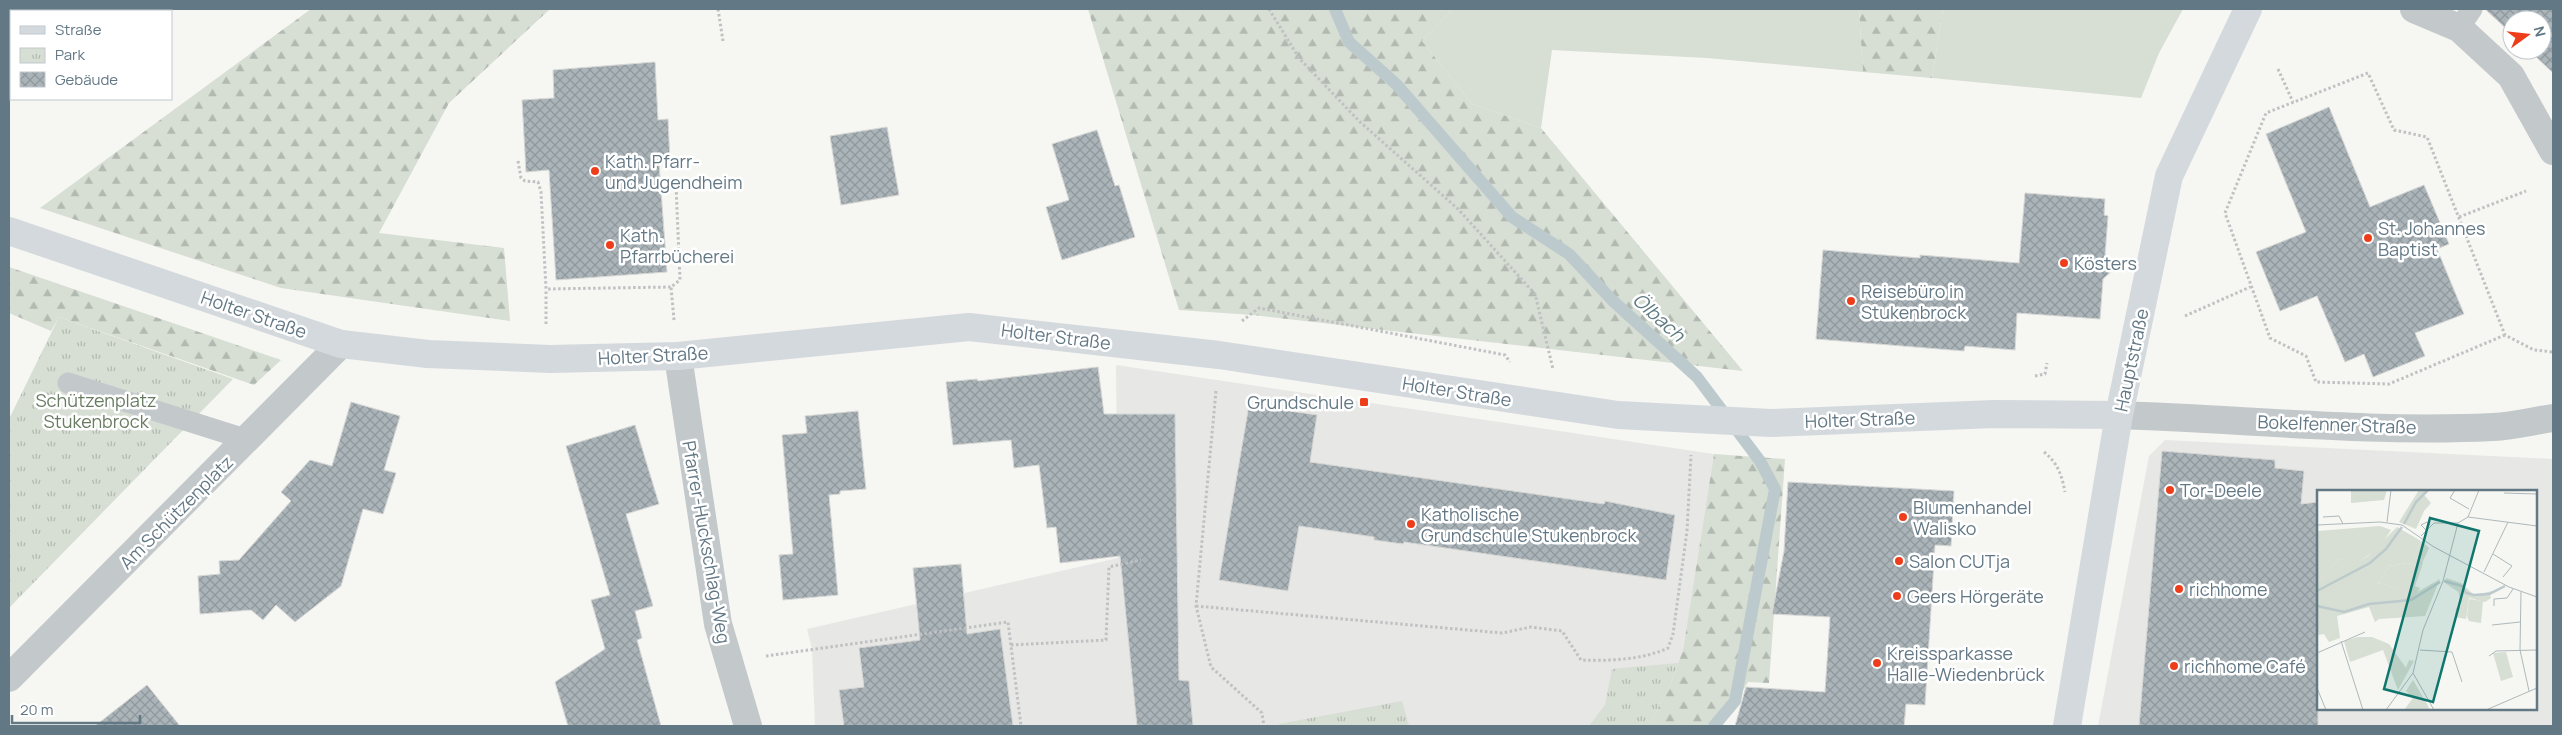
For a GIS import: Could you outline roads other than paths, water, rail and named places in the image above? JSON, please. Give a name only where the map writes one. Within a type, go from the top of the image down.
[{"type":"street","name":"Hauptstraße","points":[[2066,726],[2119,415],[2169,176],[2248,9]]},
{"type":"street","points":[[2414,9],[2465,18],[2511,76],[2553,151]]},
{"type":"street","name":"Holter Straße","points":[[9,230],[341,344],[428,354],[550,359],[678,356],[969,326],[1219,355],[1618,415],[1757,422],[1994,414],[2119,415]]},
{"type":"street","name":"Am Schützenplatz","points":[[9,678],[248,440],[341,344]]},
{"type":"street","name":"Pfarrer-Huckschlag-Weg","points":[[678,356],[718,624],[748,726]]},
{"type":"street","name":"Bokelfenner Straße","points":[[2119,415],[2188,417],[2349,428],[2494,427],[2553,418]]},
{"type":"lane","points":[[68,383],[248,440]]},
{"type":"waterway","name":"Ölbach","points":[[1335,9],[1349,42],[1396,84],[1512,217],[1569,254],[1613,301],[1697,377],[1760,461],[1775,489],[1735,701],[1714,726]]},
{"type":"place","name":"Kath. Pfarr- und Jugendheim","points":[[595,171]]},
{"type":"place","name":"St. Johannes Baptist","points":[[2368,238]]},
{"type":"place","name":"Kath. Pfarrbücherei","points":[[610,245]]},
{"type":"place","name":"Kösters","points":[[2064,263]]},
{"type":"place","name":"Reisebüro in Stukenbrock","points":[[1851,301]]},
{"type":"place","name":"Grundschule","points":[[1364,402]]},
{"type":"place","name":"Tor-Deele","points":[[2170,490]]},
{"type":"place","name":"Blumenhandel Walisko","points":[[1903,517]]},
{"type":"place","name":"Katholische Grundschule Stukenbrock","points":[[1411,524]]},
{"type":"place","name":"Salon CUTja","points":[[1899,561]]},
{"type":"place","name":"richhome","points":[[2179,589]]},
{"type":"place","name":"Geers Hörgeräte","points":[[1897,596]]},
{"type":"place","name":"Kreissparkasse Halle-Wiedenbrück","points":[[1877,663]]},
{"type":"place","name":"richhome Café","points":[[2174,666]]},
{"type":"park label","name":"Schützenplatz Stukenbrock","points":[[96,410]]}]
